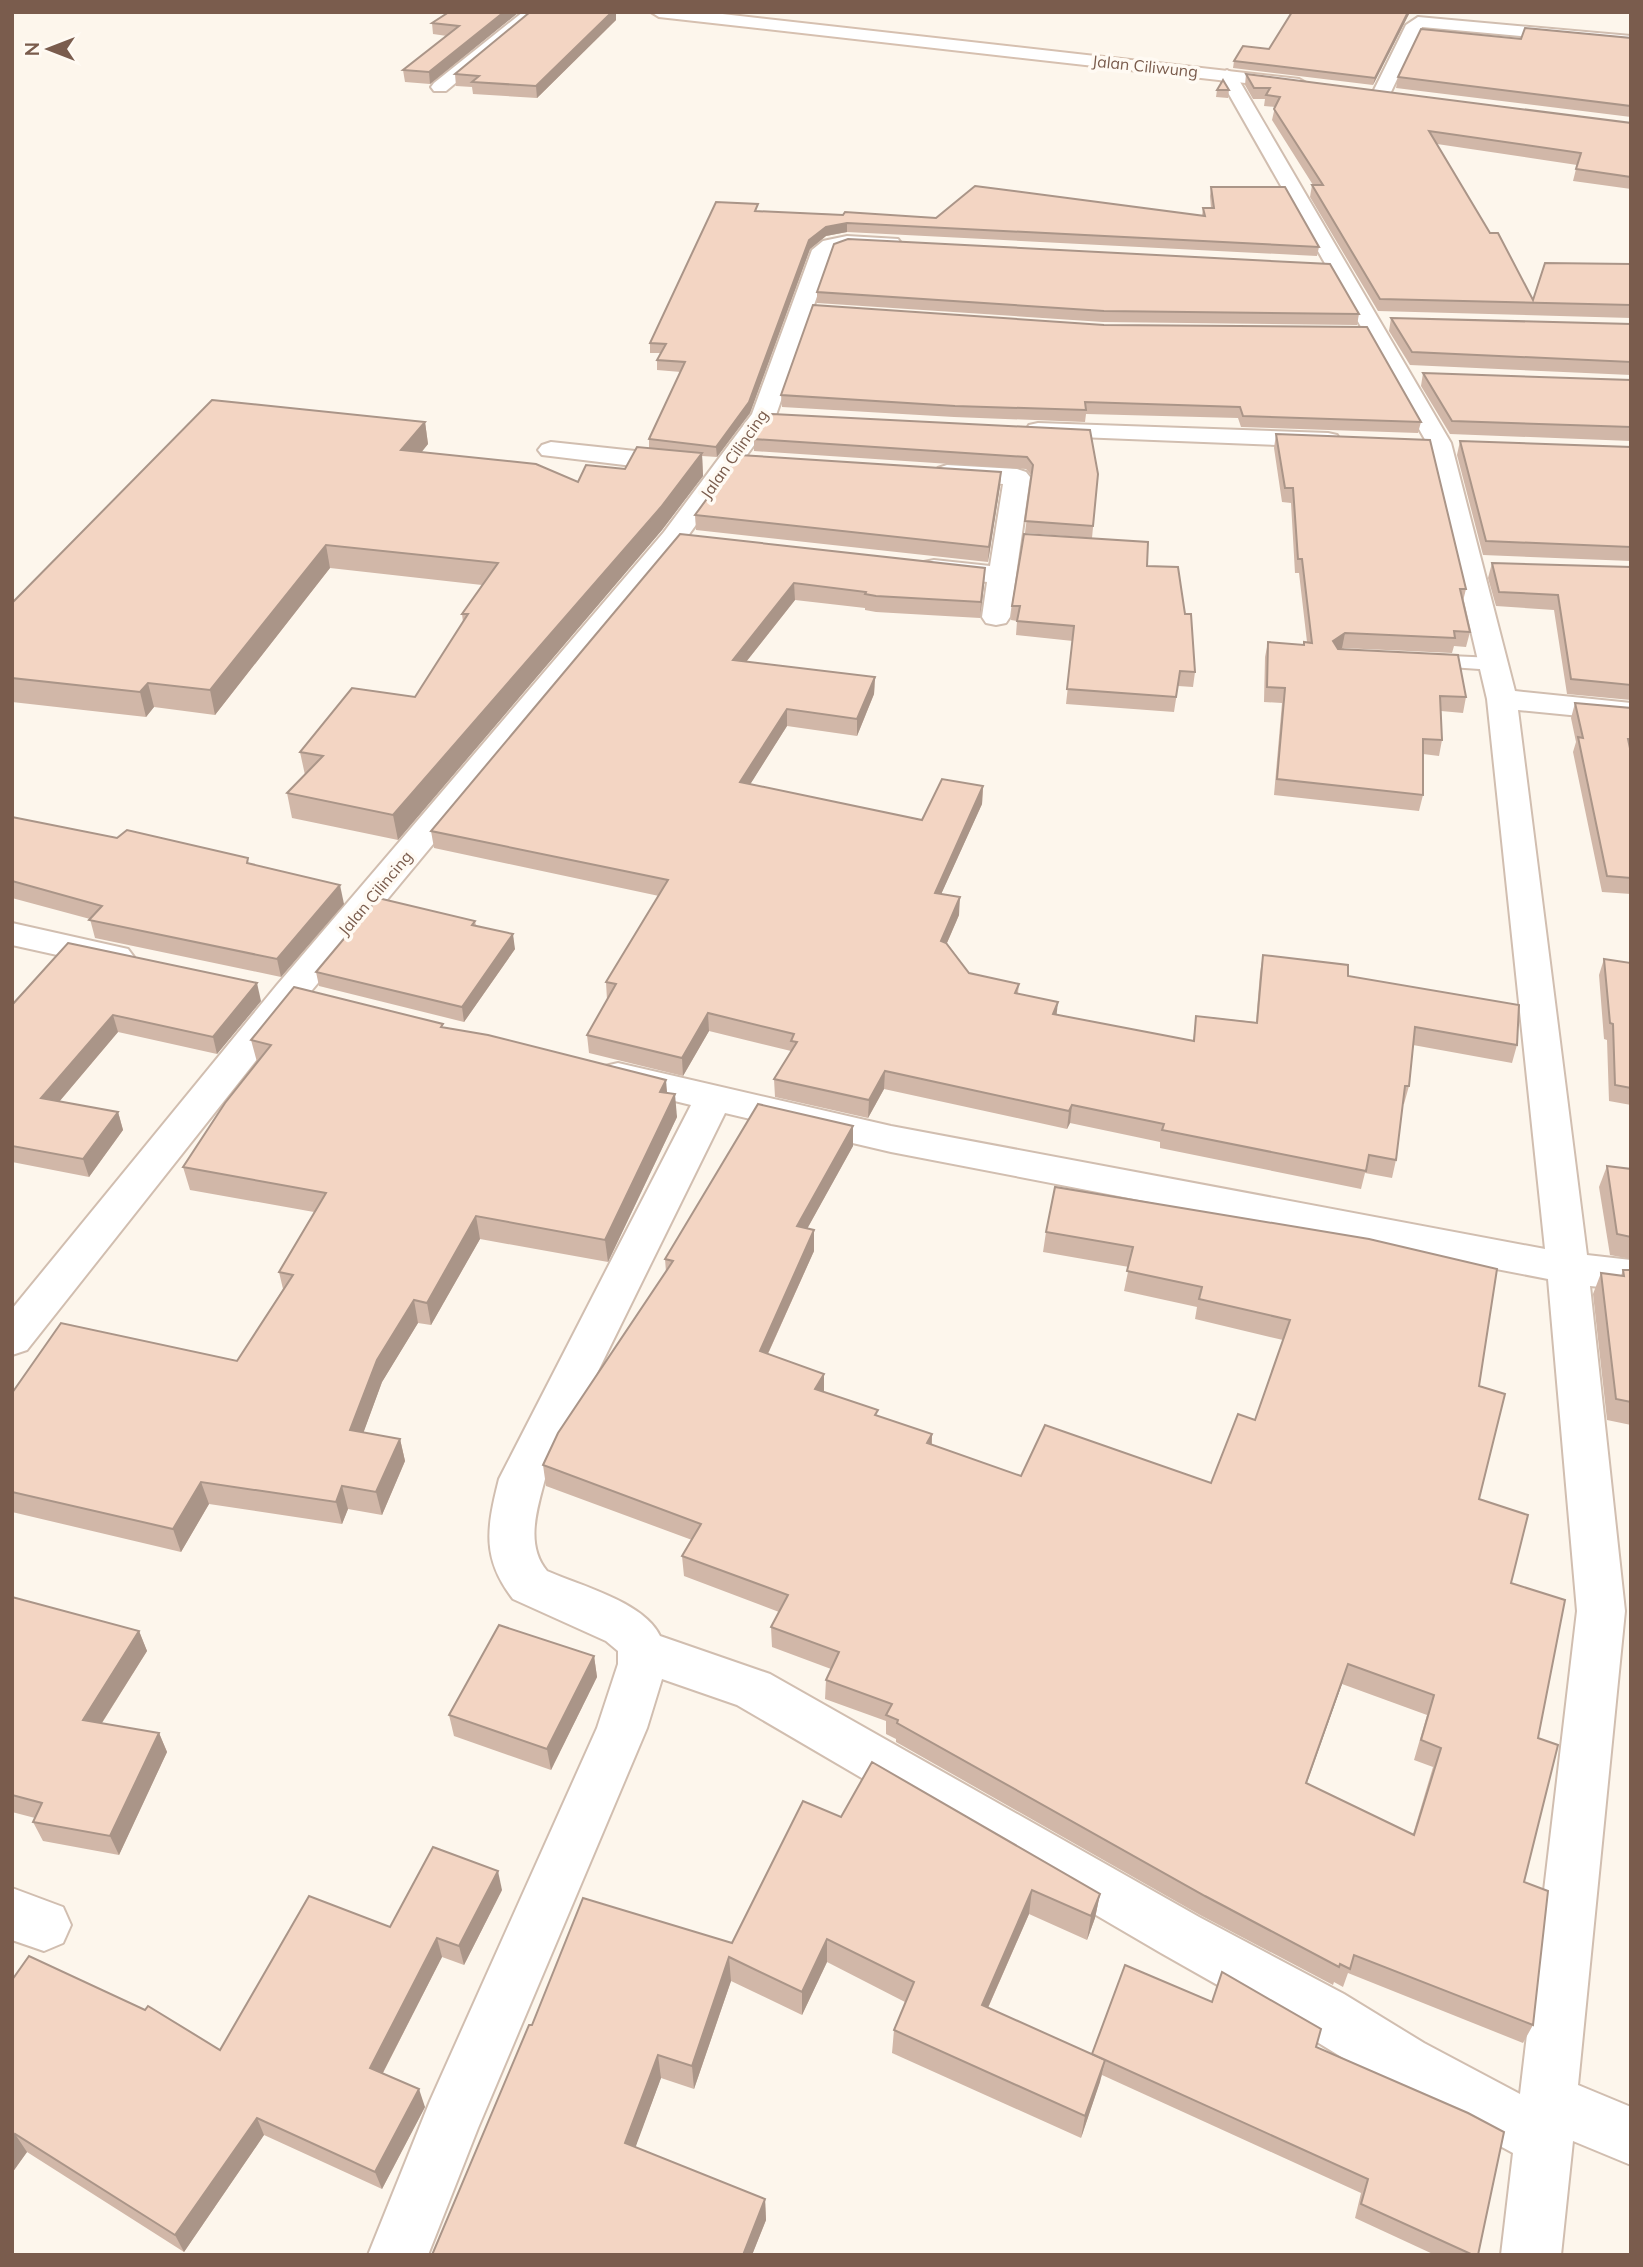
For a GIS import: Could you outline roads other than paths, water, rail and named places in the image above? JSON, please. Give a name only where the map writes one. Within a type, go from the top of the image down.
[{"type":"street","points":[[440,87],[533,12]]},
{"type":"street","name":"Jalan Ciliwung","points":[[659,12],[1317,86]]},
{"type":"street","points":[[1381,94],[1415,23],[1426,21],[1631,41]]},
{"type":"street","points":[[1227,75],[1323,265],[1413,376],[1483,566],[1569,1268],[1601,1611],[1531,2255]]},
{"type":"street","name":"Jalan Cilincing","points":[[12,1339],[290,993],[673,538],[729,464],[764,415],[809,309],[823,250],[833,243],[847,241],[915,245]]},
{"type":"street","points":[[764,415],[792,416]]},
{"type":"street","points":[[996,617],[1002,575],[1016,540],[1016,429],[1357,440]]},
{"type":"street","points":[[551,450],[729,464],[759,461]]},
{"type":"street","points":[[922,471],[1017,457]]},
{"type":"street","points":[[673,538],[700,541]]},
{"type":"street","points":[[905,565],[1002,575]]},
{"type":"street","points":[[1498,682],[1631,712]]},
{"type":"street","points":[[12,934],[144,962]]},
{"type":"street","points":[[250,985],[329,1003]]},
{"type":"street","points":[[581,1066],[891,1139],[1569,1268],[1631,1275]]},
{"type":"street","points":[[398,2255],[452,2122],[622,1728],[639,1676],[642,1651],[637,1638],[624,1626],[530,1585],[518,1574],[512,1557],[512,1521],[522,1479],[713,1099]]},
{"type":"street","points":[[642,1651],[753,1689],[1157,1922],[1324,2014],[1404,2063],[1546,2120],[1631,2136]]},
{"type":"lane","points":[[1411,660],[1498,682]]}]
